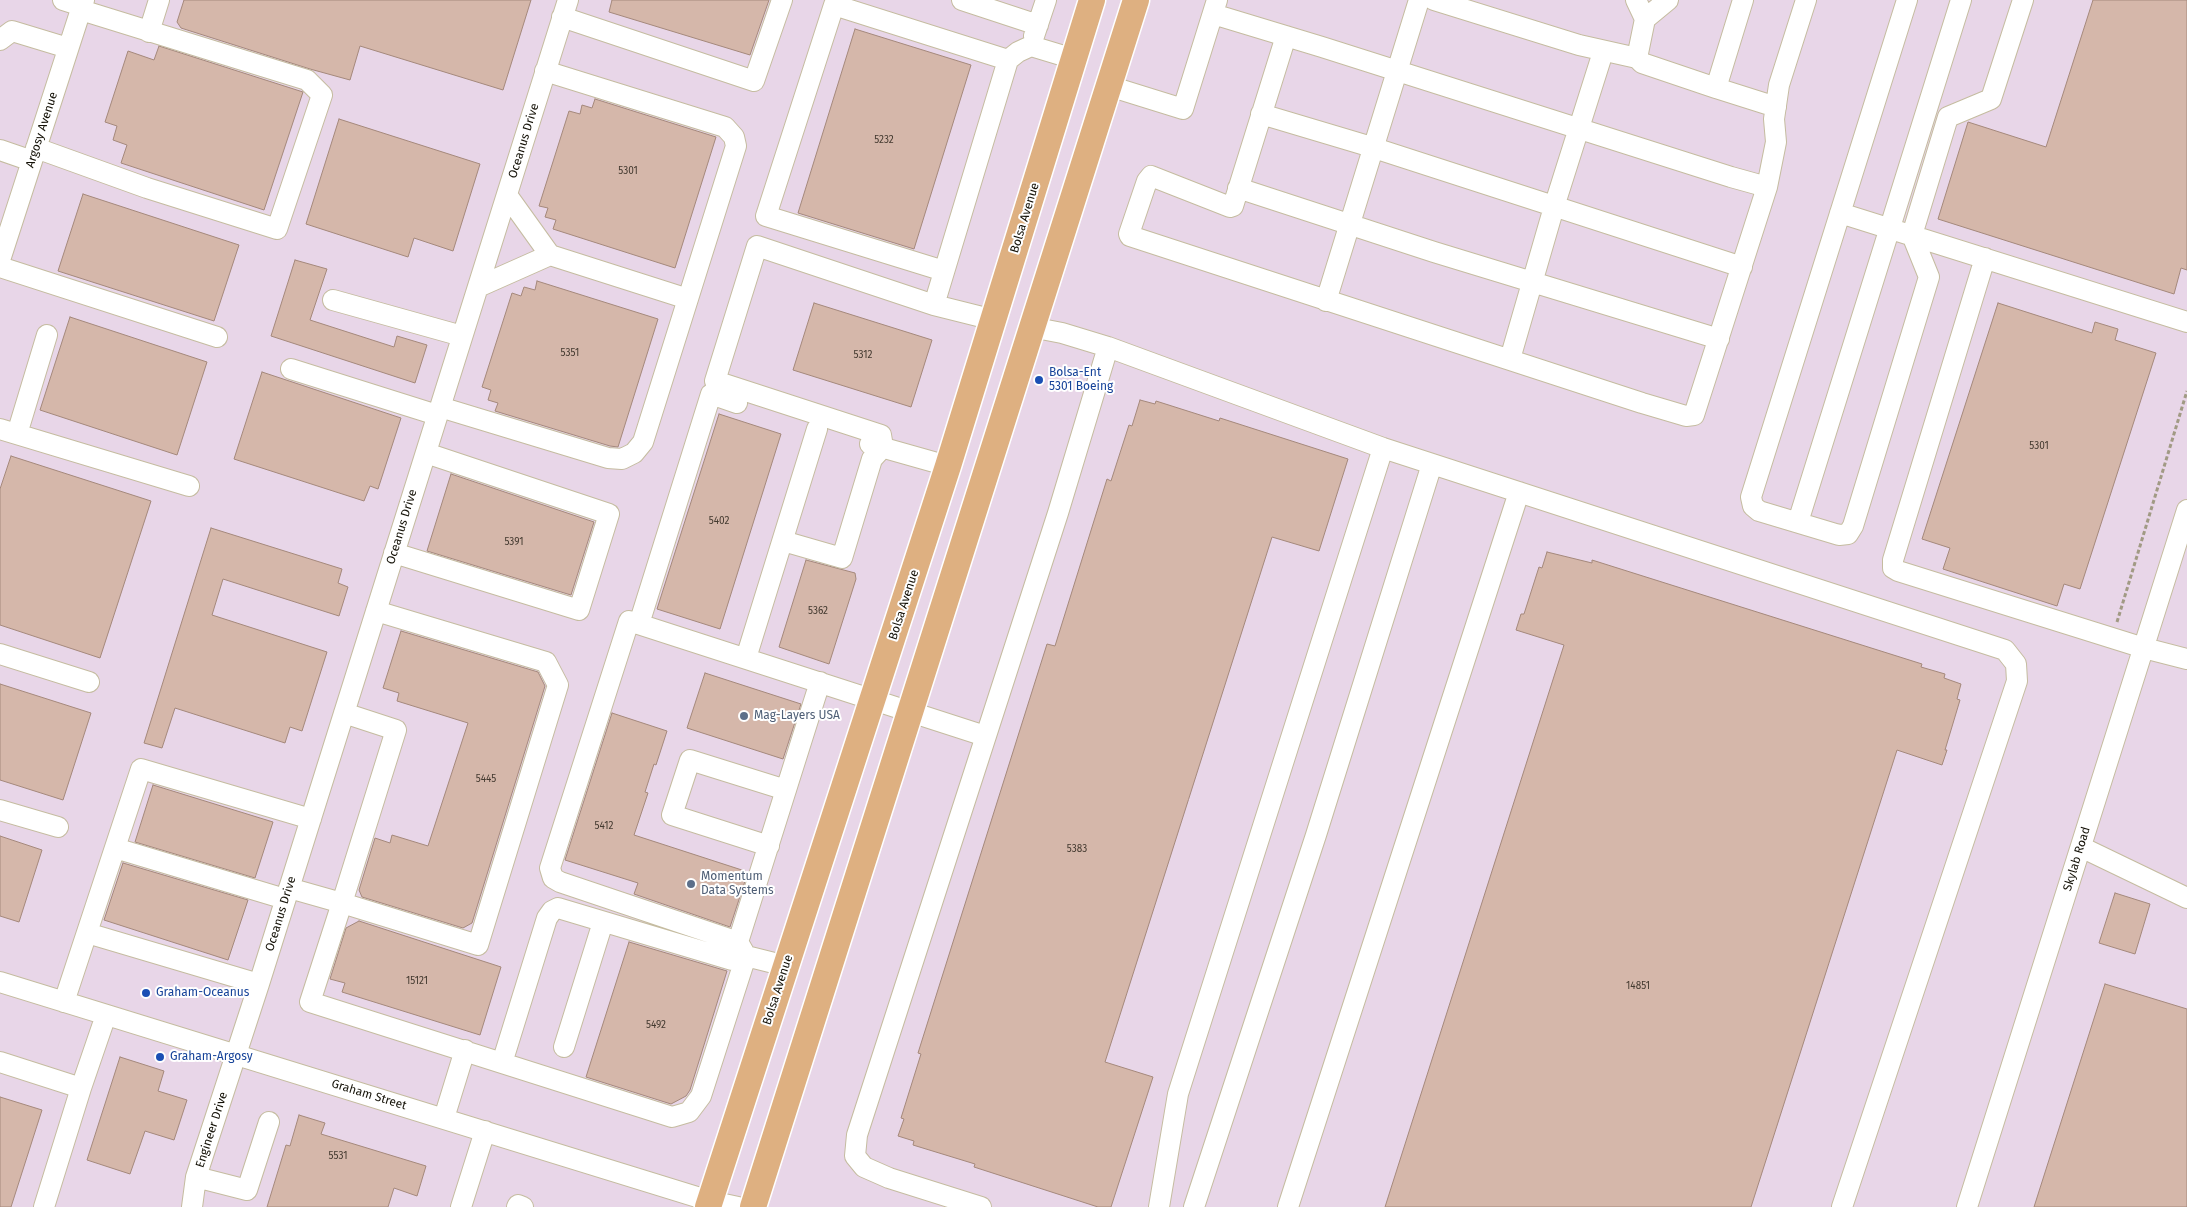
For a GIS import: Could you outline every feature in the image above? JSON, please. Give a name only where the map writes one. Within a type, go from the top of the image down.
[{"type":"main road","name":"Bolsa Avenue","points":[[709,1204],[874,699],[994,320],[1092,0]]},
{"type":"main road","points":[[753,1207],[1136,0]]},
{"type":"main road","points":[[994,320],[1031,327]]},
{"type":"street","points":[[0,150],[34,154],[277,230],[322,95],[308,80],[149,32],[82,5],[63,0]]},
{"type":"street","points":[[149,32],[159,0]]},
{"type":"street","points":[[565,9],[754,81],[782,0]]},
{"type":"street","points":[[962,0],[1038,25]]},
{"type":"street","points":[[1031,46],[1046,0]]},
{"type":"street","points":[[1326,301],[1419,0]]},
{"type":"street","points":[[1434,0],[1603,52],[1637,58],[1642,63],[1776,107]]},
{"type":"street","points":[[1636,0],[1645,19],[1637,58]]},
{"type":"street","points":[[1645,19],[1668,0]]},
{"type":"street","points":[[1716,88],[1743,0]]},
{"type":"street","points":[[1286,36],[1233,206],[1230,207],[1151,176],[1147,181],[1129,234],[1134,239],[1642,403],[1692,416],[1694,415],[1719,339],[1767,187],[1776,142],[1774,119],[1780,85],[1806,0]]},
{"type":"street","points":[[1907,0],[1751,497],[1752,506],[1759,511],[1840,536],[1848,534],[1854,526],[1928,277],[1912,235],[1948,117],[1991,99],[2023,0]]},
{"type":"street","points":[[1798,522],[1961,0]]},
{"type":"street","name":"Argosy Avenue","points":[[0,260],[82,5]]},
{"type":"street","points":[[944,270],[766,216],[834,5],[1008,60]]},
{"type":"street","points":[[1109,86],[1183,109],[1215,7],[1286,36],[1767,187]]},
{"type":"street","name":"Oceanus Drive","points":[[236,1055],[565,9]]},
{"type":"street","points":[[0,40],[12,31],[68,48]]},
{"type":"street","points":[[934,305],[1008,60],[1018,52],[1031,46],[1074,59]]},
{"type":"street","points":[[1510,359],[1554,207],[1603,52]]},
{"type":"street","points":[[291,369],[608,458],[622,459],[634,453],[644,442],[736,146],[734,137],[725,127],[545,71]]},
{"type":"street","points":[[1261,114],[1742,266]]},
{"type":"street","points":[[1238,188],[1349,225],[1719,339]]},
{"type":"street","points":[[507,195],[550,255],[688,299]]},
{"type":"street","points":[[1840,213],[2187,322]]},
{"type":"street","points":[[883,447],[881,435],[715,381],[757,246],[934,305],[994,320]]},
{"type":"street","points":[[478,287],[550,255]]},
{"type":"street","points":[[1985,258],[1893,568],[2144,648],[2187,659]]},
{"type":"street","points":[[0,267],[217,337]]},
{"type":"street","points":[[333,300],[462,336]]},
{"type":"street","points":[[1031,327],[1062,332],[1108,347],[1383,448],[2005,650],[2016,664],[2017,681],[1842,1207]]},
{"type":"street","points":[[47,335],[9,432],[189,486]]},
{"type":"street","points":[[981,1207],[938,1201],[864,1167],[855,1156],[857,1135],[1058,513],[1108,347]]},
{"type":"street","points":[[639,624],[711,394],[817,429],[948,466]]},
{"type":"street","points":[[746,658],[817,429]]},
{"type":"street","points":[[783,541],[842,558],[872,459],[883,447]]},
{"type":"street","points":[[1159,1207],[1178,1094],[1383,448]]},
{"type":"street","points":[[394,553],[579,610],[582,602],[610,514],[426,453]]},
{"type":"street","points":[[1194,1207],[1316,835],[1432,464]]},
{"type":"street","points":[[1288,1207],[1519,492]]},
{"type":"street","name":"Skylab Road","points":[[1967,1207],[2187,510]]},
{"type":"street","points":[[115,848],[287,893],[342,904],[478,946],[558,685],[546,662],[376,611]]},
{"type":"street","points":[[786,966],[553,878],[550,868],[630,621],[910,710],[985,736]]},
{"type":"street","points":[[0,654],[89,682]]},
{"type":"street","points":[[344,713],[396,730],[310,1002],[672,1117],[689,1112],[701,1096],[769,846],[820,682]]},
{"type":"street","points":[[769,846],[672,815],[690,760],[786,790]]},
{"type":"street","points":[[64,1002],[142,769],[311,819]]},
{"type":"street","points":[[0,810],[58,827]]},
{"type":"street","points":[[2081,847],[2187,898]]},
{"type":"street","points":[[502,1064],[547,918],[552,910],[558,908],[732,960],[742,949]]},
{"type":"street","points":[[564,1047],[603,922]]},
{"type":"street","points":[[87,933],[259,984]]},
{"type":"street","name":"Graham Street","points":[[0,982],[485,1130],[709,1204],[738,1207]]},
{"type":"street","points":[[44,1207],[106,1015]]},
{"type":"street","points":[[444,1118],[465,1050]]},
{"type":"street","name":"Engineer Drive","points":[[192,1207],[196,1177],[236,1055]]},
{"type":"street","points":[[0,1062],[81,1088]]},
{"type":"street","points":[[196,1177],[247,1190],[269,1122]]},
{"type":"street","points":[[461,1207],[485,1130]]},
{"type":"street","points":[[517,1207],[518,1205],[523,1207]]},
{"type":"path","points":[[2115,629],[2187,391]]},
{"type":"shaded area","points":[[0,0],[2187,0],[2187,1207],[0,1207]]},
{"type":"building","points":[[184,0],[531,0],[503,90],[360,46],[350,80],[310,69],[181,28],[177,22]]},
{"type":"building","points":[[612,0],[769,0],[750,55],[609,12]]},
{"type":"building","points":[[2093,0],[2187,0],[2187,270],[2181,268],[2174,294],[1938,219],[1968,122],[2046,147]]},
{"type":"building","points":[[855,29],[971,65],[914,249],[798,213]]},
{"type":"building","points":[[159,46],[303,92],[264,210],[121,163],[127,145],[113,140],[117,126],[105,122],[128,51],[154,60]]},
{"type":"building","points":[[595,99],[716,137],[675,268],[553,229],[556,220],[545,217],[548,208],[539,206],[569,111],[580,114],[582,105],[592,108]]},
{"type":"building","points":[[339,119],[480,164],[453,251],[414,238],[408,257],[306,224]]},
{"type":"building","points":[[83,194],[239,245],[214,321],[58,271]]},
{"type":"building","points":[[295,260],[327,269],[310,320],[394,347],[397,336],[427,345],[415,383],[271,336]]},
{"type":"building","points":[[537,281],[658,319],[618,447],[495,411],[498,403],[488,400],[491,390],[482,387],[512,293],[521,296],[524,287],[535,290]]},
{"type":"building","points":[[814,303],[932,340],[911,407],[793,370]]},
{"type":"building","points":[[1998,303],[2092,333],[2095,322],[2118,329],[2115,340],[2156,353],[2080,589],[2064,584],[2057,606],[1943,569],[1950,548],[1922,539]]},
{"type":"building","points":[[70,317],[207,362],[177,455],[40,410]]},
{"type":"building","points":[[262,372],[401,418],[378,489],[370,486],[364,501],[234,459]]},
{"type":"building","points":[[1140,400],[1155,404],[1156,401],[1219,421],[1220,418],[1348,459],[1319,551],[1272,537],[1105,1062],[1153,1077],[1111,1207],[1098,1207],[974,1167],[975,1164],[913,1145],[914,1141],[898,1136],[904,1119],[901,1118],[921,1054],[918,1053],[1047,644],[1055,646],[1107,479],[1111,481],[1129,425],[1132,426]]},
{"type":"building","points":[[719,414],[781,434],[720,629],[657,609]]},
{"type":"building","points":[[11,456],[151,501],[100,658],[0,625],[0,489]]},
{"type":"building","points":[[451,474],[594,522],[571,595],[427,551]]},
{"type":"building","points":[[211,528],[342,569],[338,583],[348,587],[339,616],[223,579],[212,615],[327,652],[302,731],[290,727],[285,743],[175,708],[162,748],[144,743]]},
{"type":"building","points":[[1547,552],[1592,563],[1592,560],[1922,664],[1921,667],[1945,674],[1944,678],[1961,684],[1957,699],[1960,700],[1942,765],[1897,750],[1751,1207],[1385,1207],[1564,645],[1516,630],[1521,614],[1524,614],[1539,567],[1542,568]]},
{"type":"building","points":[[806,560],[855,573],[856,579],[829,664],[779,647]]},
{"type":"building","points":[[401,631],[538,672],[545,686],[472,923],[463,928],[362,897],[359,890],[375,838],[390,843],[392,835],[428,846],[468,723],[397,701],[399,693],[383,688]]},
{"type":"building","name":"Mag-Layers USA","points":[[705,673],[801,704],[783,759],[687,728]]},
{"type":"building","points":[[0,684],[91,713],[63,800],[0,780]]},
{"type":"building","points":[[612,713],[667,731],[645,792],[648,793],[634,835],[748,872],[730,927],[634,894],[638,883],[565,860]]},
{"type":"building","points":[[153,785],[273,822],[255,878],[135,842]]},
{"type":"building","points":[[0,836],[42,850],[19,922],[0,916]]},
{"type":"building","points":[[123,863],[248,900],[228,960],[104,920]]},
{"type":"building","points":[[2115,893],[2150,904],[2135,954],[2099,943]]},
{"type":"building","points":[[359,921],[501,967],[480,1035],[342,992],[345,983],[330,979],[346,928]]},
{"type":"building","points":[[629,942],[727,971],[690,1090],[686,1096],[671,1104],[586,1077]]},
{"type":"building","points":[[2105,984],[2187,1009],[2187,1207],[2034,1207]]},
{"type":"building","points":[[120,1057],[164,1071],[158,1091],[187,1100],[174,1140],[145,1131],[130,1174],[87,1160]]},
{"type":"building","points":[[0,1097],[42,1110],[11,1207],[0,1207]]},
{"type":"building","points":[[299,1115],[325,1123],[321,1134],[426,1166],[417,1196],[394,1188],[388,1207],[267,1207],[286,1145],[290,1146]]},
{"type":"place","name":"Bolsa-Ent 5301 Boeing","points":[[1039,380]]},
{"type":"place","name":"Mag-Layers USA","points":[[744,716]]},
{"type":"place","name":"Momentum Data Systems","points":[[691,884]]},
{"type":"place","name":"Graham-Oceanus","points":[[146,993]]},
{"type":"place","name":"Graham-Argosy","points":[[160,1057]]}]
